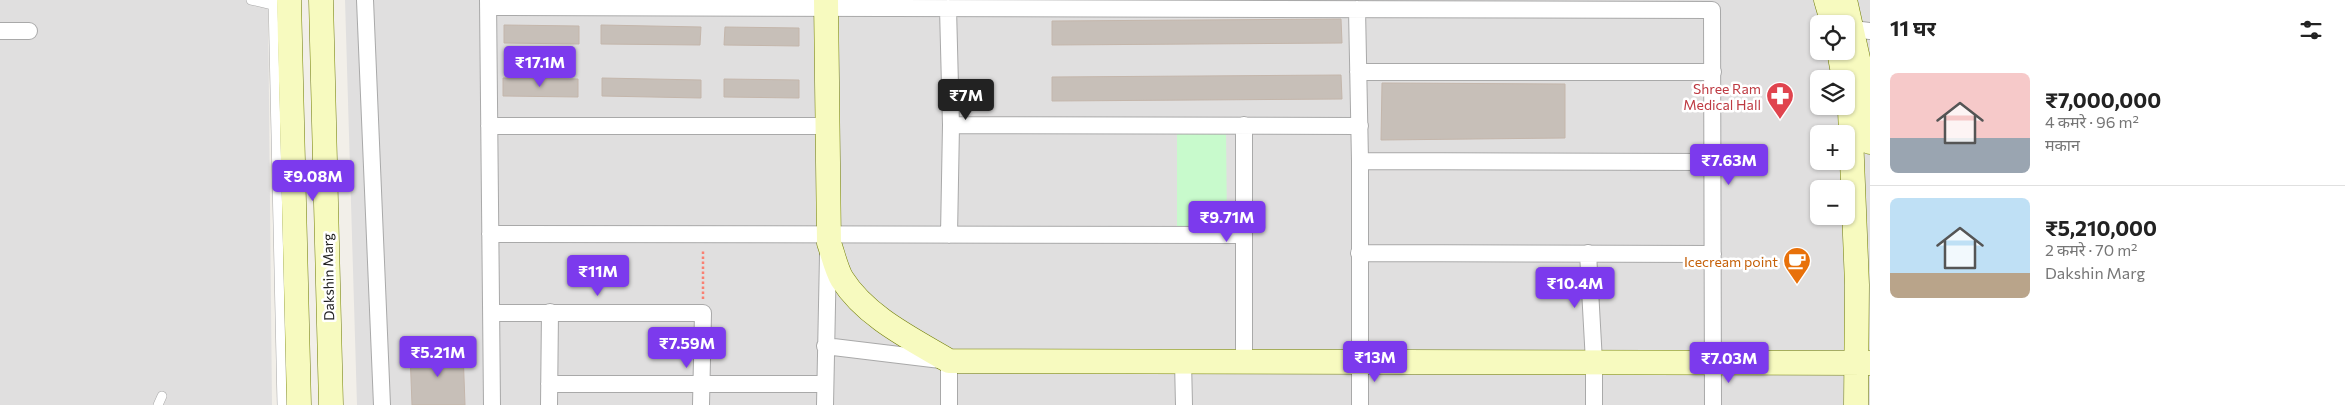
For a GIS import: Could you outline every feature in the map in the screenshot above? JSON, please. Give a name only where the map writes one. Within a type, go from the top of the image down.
[{"type":"street","name":"Dakshin Marg","points":[[321,0],[331,405]]},
{"type":"street","points":[[366,0],[382,405]]},
{"type":"street","points":[[1826,0],[1840,15]]},
{"type":"street","points":[[1845,0],[1849,15]]},
{"type":"street","points":[[278,2],[298,405]]},
{"type":"street","points":[[492,405],[493,312],[490,234],[488,4],[826,4],[948,8],[1712,10],[1714,162],[1713,405]]},
{"type":"street","points":[[825,405],[828,239],[826,4]]},
{"type":"street","points":[[948,8],[951,125],[950,235]]},
{"type":"street","points":[[1356,9],[1360,126],[1360,405]]},
{"type":"street","points":[[0,31],[29,32]]},
{"type":"street","points":[[1855,42],[1869,108],[1870,142]]},
{"type":"street","points":[[1358,72],[1712,72]]},
{"type":"street","points":[[1850,115],[1857,284],[1863,363],[1856,405]]},
{"type":"street","points":[[951,125],[1360,126]]},
{"type":"street","points":[[489,126],[827,126]]},
{"type":"street","points":[[1244,126],[1244,361]]},
{"type":"street","points":[[1360,162],[1714,162]]},
{"type":"street","points":[[490,234],[704,235],[828,239],[950,235],[1243,235]]},
{"type":"street","points":[[828,239],[842,279],[867,308],[907,336],[949,361]]},
{"type":"street","points":[[1360,253],[1713,254]]},
{"type":"street","points":[[1588,253],[1594,362],[1594,405]]},
{"type":"street","points":[[493,312],[702,313],[701,405]]},
{"type":"street","points":[[549,405],[550,312]]},
{"type":"street","points":[[825,346],[949,361],[1863,363]]},
{"type":"street","points":[[949,361],[949,405]]},
{"type":"street","points":[[1184,361],[1184,405]]},
{"type":"street","points":[[549,384],[824,384]]},
{"type":"lane","points":[[251,0],[278,2],[282,405]]},
{"type":"lane","points":[[331,0],[340,405]]},
{"type":"lane","points":[[158,405],[162,396]]},
{"type":"path","points":[[702,313],[704,235]]},
{"type":"shaded area","points":[[0,0],[268,0],[272,405],[0,405]]},
{"type":"shaded area","points":[[345,0],[1870,0],[1870,405],[357,405]]},
{"type":"green space","points":[[1226,131],[1227,226],[1177,227],[1177,132]]},
{"type":"building","points":[[1341,19],[1342,43],[1052,45],[1052,21]]},
{"type":"building","points":[[504,25],[579,26],[579,44],[504,43]]},
{"type":"building","points":[[601,25],[701,27],[700,45],[601,44]]},
{"type":"building","points":[[725,27],[799,28],[799,46],[724,45]]},
{"type":"building","points":[[1341,75],[1342,99],[1052,101],[1052,77]]},
{"type":"building","points":[[503,78],[578,79],[578,97],[503,96]]},
{"type":"building","points":[[602,78],[701,80],[701,98],[602,96]]},
{"type":"building","points":[[724,79],[799,80],[799,98],[724,97]]},
{"type":"building","points":[[1382,83],[1565,84],[1565,138],[1381,140]]},
{"type":"building","points":[[463,350],[465,405],[412,405],[410,352]]},
{"type":"place","name":"Shree Ram Medical Hall","points":[[1780,120]]},
{"type":"place","name":"Icecream point","points":[[1797,285]]}]
